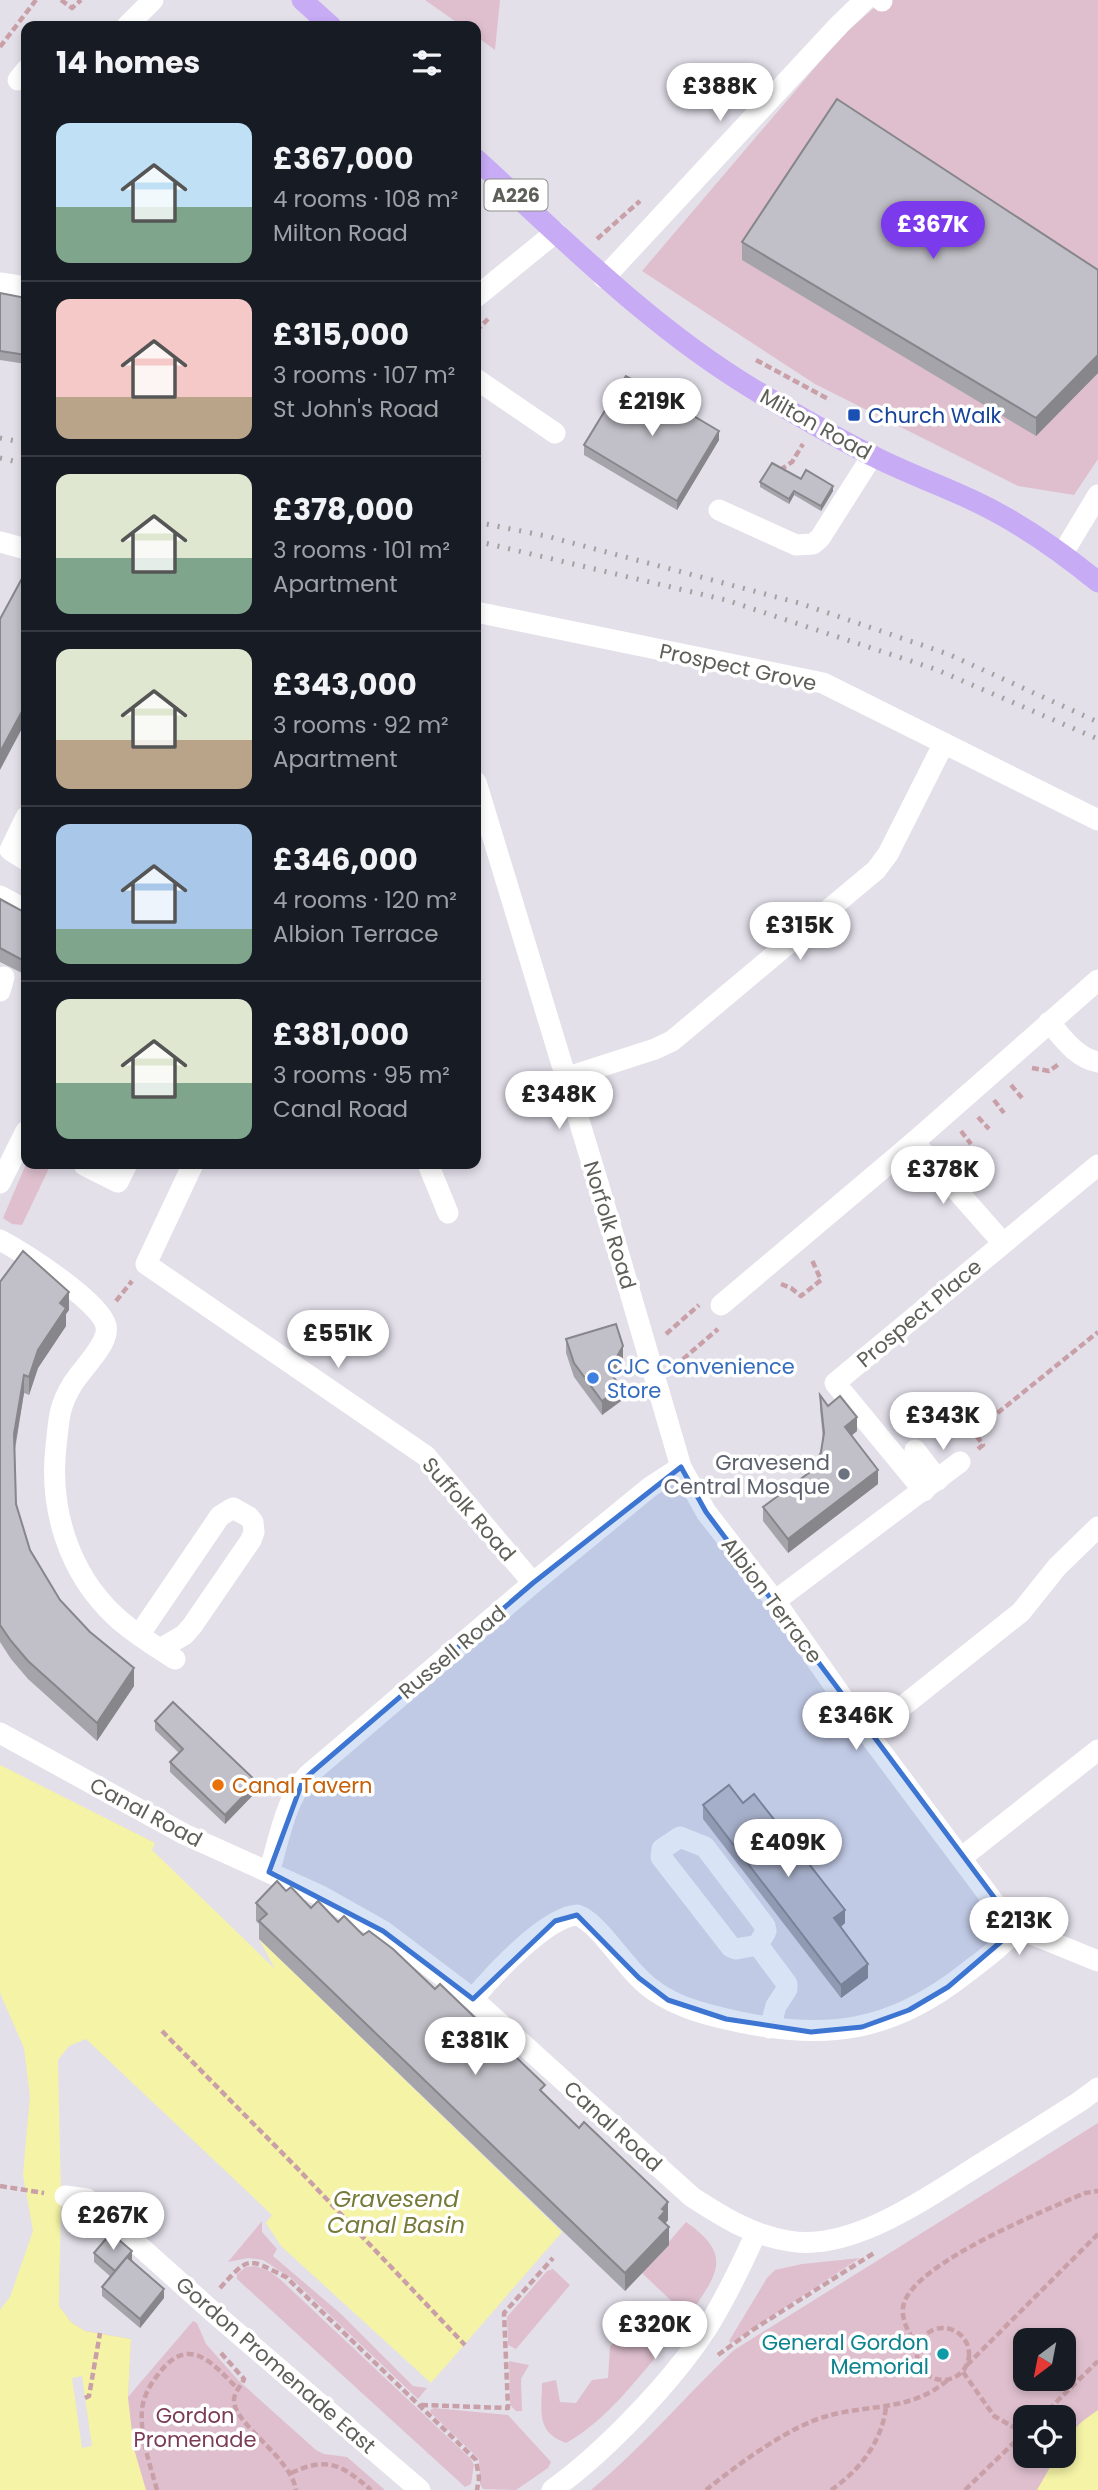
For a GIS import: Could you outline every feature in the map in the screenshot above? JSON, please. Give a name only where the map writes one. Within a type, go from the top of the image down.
[{"type":"main road","points":[[302,0],[325,21]]},
{"type":"main road","name":"A226","points":[[481,164],[556,232]]},
{"type":"main road","name":"Milton Road","points":[[556,232],[604,278],[685,343],[750,387],[872,456],[973,500],[1063,553],[1098,582]]},
{"type":"street","points":[[132,21],[153,0]]},
{"type":"street","points":[[604,278],[865,0]]},
{"type":"street","points":[[481,293],[556,232]]},
{"type":"street","points":[[0,283],[21,286]]},
{"type":"street","points":[[481,382],[555,433]]},
{"type":"street","points":[[719,510],[796,545],[813,544],[826,529],[872,456]]},
{"type":"street","points":[[1063,553],[1098,495]]},
{"type":"street","points":[[0,542],[21,548]]},
{"type":"street","name":"Prospect Grove","points":[[481,613],[822,683],[1098,820]]},
{"type":"street","points":[[565,1078],[673,1041],[876,870],[888,854],[944,743]]},
{"type":"street","points":[[21,827],[10,850],[21,857]]},
{"type":"street","name":"Norfolk Road","points":[[483,833],[602,1196],[681,1467]]},
{"type":"street","points":[[0,896],[21,907]]},
{"type":"street","points":[[721,1305],[914,1142],[1098,981]]},
{"type":"street","points":[[1049,1022],[1071,1047],[1098,1062]]},
{"type":"street","points":[[0,1181],[21,1141]]},
{"type":"street","points":[[914,1142],[1003,1243]]},
{"type":"street","name":"Prospect Place","points":[[931,1485],[835,1383],[1098,1165]]},
{"type":"street","points":[[91,1169],[118,1182],[124,1169]]},
{"type":"street","points":[[146,1264],[191,1169]]},
{"type":"street","points":[[430,1169],[448,1213]]},
{"type":"street","points":[[0,1240],[39,1264],[95,1308],[107,1328],[105,1339],[71,1386],[58,1417],[54,1463],[55,1494],[67,1545],[83,1577],[107,1608],[139,1636],[168,1654],[190,1629],[251,1540],[253,1522],[233,1508],[220,1516],[139,1636]]},
{"type":"street","name":"Suffolk Road","points":[[146,1264],[426,1456],[533,1583]]},
{"type":"street","points":[[915,1450],[931,1485]]},
{"type":"street","points":[[775,1601],[960,1462]]},
{"type":"street","name":"Russell Road","points":[[269,1872],[291,1802],[303,1780],[533,1583],[650,1487],[681,1467]]},
{"type":"street","name":"Albion Terrace","points":[[681,1467],[706,1512],[775,1601],[869,1734],[1005,1917],[1017,1928],[1098,1961]]},
{"type":"street","points":[[869,1734],[1021,1612],[1057,1567],[1098,1527]]},
{"type":"street","name":"Canal Road","points":[[0,1733],[184,1834],[319,1895],[383,1931],[473,1999],[692,2197],[727,2220],[756,2234],[792,2242],[832,2240],[901,2215],[1098,2088]]},
{"type":"street","points":[[961,1858],[1098,1750]]},
{"type":"street","points":[[680,1837],[705,1847],[765,1926],[766,1931],[758,1945],[736,1949],[731,1947],[662,1857],[662,1849],[680,1837]]},
{"type":"street","points":[[473,1999],[497,1972],[555,1921],[576,1914],[591,1924],[628,1968],[660,1995],[689,2008],[770,2028],[811,2032],[840,2031],[871,2024],[909,2010],[948,1987],[1017,1928]]},
{"type":"street","points":[[758,1945],[787,1984],[787,1989],[776,2006],[770,2028]]},
{"type":"street","name":"Gordon Promenade East","points":[[65,2196],[87,2199],[419,2490]]},
{"type":"street","points":[[552,2490],[599,2451],[690,2352],[714,2317],[756,2234]]},
{"type":"path","points":[[0,47],[36,0]]},
{"type":"path","points":[[61,0],[72,8],[80,0]]},
{"type":"path","points":[[751,357],[830,400]]},
{"type":"path","points":[[780,470],[792,462],[803,444]]},
{"type":"path","points":[[972,1109],[989,1129]]},
{"type":"path","points":[[103,1318],[146,1264]]},
{"type":"path","points":[[960,1462],[982,1445],[974,1432],[1098,1332]]},
{"type":"path","points":[[162,2031],[292,2162],[465,2345]]},
{"type":"path","points":[[0,2186],[65,2196]]},
{"type":"path","points":[[918,2348],[908,2331],[903,2313],[905,2299],[920,2282],[1012,2224],[1085,2193],[1098,2191]]},
{"type":"path","points":[[706,2490],[753,2456],[814,2421],[832,2415],[886,2407],[919,2399],[934,2392],[949,2379],[963,2372],[1098,2234]]},
{"type":"path","points":[[714,2358],[754,2329],[876,2252]]},
{"type":"path","points":[[420,2405],[508,2408],[504,2313],[553,2258]]},
{"type":"path","points":[[205,2305],[240,2266],[255,2262],[286,2277],[476,2460],[479,2478],[477,2490]]},
{"type":"path","points":[[949,2379],[936,2379],[928,2375],[918,2361],[918,2348],[923,2336],[930,2331],[947,2328],[956,2330],[970,2351],[967,2365]]},
{"type":"path","points":[[85,2398],[89,2396],[100,2333]]},
{"type":"path","points":[[158,2490],[145,2446],[142,2409],[145,2395],[162,2370],[178,2355],[193,2354],[209,2360],[238,2389]]},
{"type":"path","points":[[1053,2405],[1096,2364]]},
{"type":"path","points":[[963,2372],[994,2416],[1013,2426]]},
{"type":"path","points":[[242,2384],[233,2402],[235,2408],[291,2473],[296,2490]]},
{"type":"path","points":[[831,2490],[869,2453],[886,2407]]},
{"type":"path","points":[[965,2490],[1013,2444]]},
{"type":"path","points":[[291,2473],[312,2464],[340,2467],[353,2474],[371,2490]]},
{"type":"highlighted area","points":[[681,1467],[706,1512],[1017,1928],[948,1987],[909,2010],[862,2027],[811,2032],[726,2019],[668,2000],[639,1978],[577,1915],[555,1921],[473,1999],[383,1931],[269,1872],[303,1780],[533,1583]]},
{"type":"green space","points":[[425,0],[500,0],[495,50],[481,40],[481,21],[455,21]]},
{"type":"green space","points":[[883,0],[1098,0],[1098,459],[1074,495],[1018,486],[815,384],[642,271],[841,37]]},
{"type":"green space","points":[[24,1169],[49,1169],[22,1225],[12,1224],[3,1218]]},
{"type":"green space","points":[[1098,2123],[1098,2490],[591,2490],[734,2350]]},
{"type":"green space","points":[[262,2221],[262,2232],[277,2249],[273,2256],[341,2314],[413,2386],[427,2388],[418,2399],[291,2278],[263,2260],[248,2258],[228,2262]]},
{"type":"green space","points":[[686,2222],[710,2245],[716,2265],[708,2287],[690,2314],[683,2312],[642,2273]]},
{"type":"green space","name":"Gordon Promenade","points":[[60,2236],[59,2306],[71,2322],[85,2331],[131,2339],[128,2397],[193,2321],[197,2323],[206,2344],[239,2381],[316,2450],[324,2454],[347,2457],[385,2490],[88,2490],[55,2306]]},
{"type":"green space","points":[[860,2258],[731,2343],[729,2341],[767,2278],[775,2270],[802,2264]]},
{"type":"green space","points":[[255,2266],[269,2271],[281,2280],[471,2459],[474,2465],[471,2484],[465,2487],[237,2279],[237,2274],[246,2267]]},
{"type":"green space","points":[[553,2269],[570,2285],[516,2349],[508,2345],[507,2317],[547,2271]]},
{"type":"green space","points":[[635,2316],[666,2345],[620,2399],[581,2434],[566,2443],[556,2438],[549,2433],[542,2419],[542,2383],[556,2380],[560,2402],[576,2403],[592,2380],[608,2378],[610,2347]]},
{"type":"green space","points":[[509,2361],[529,2365],[521,2379],[522,2411],[516,2411],[510,2405]]},
{"type":"green space","points":[[434,2408],[508,2415],[551,2462],[548,2468],[516,2490],[483,2489],[480,2484],[479,2459],[431,2413],[430,2410]]},
{"type":"water","name":"Gravesend Canal Basin","points":[[0,1765],[155,1843],[152,1850],[275,1969],[259,1939],[562,2232],[431,2383],[281,2246],[266,2223],[272,2215],[86,2039],[69,2046],[58,2060],[61,2199],[59,2306],[71,2322],[85,2331],[131,2339],[128,2398],[134,2449],[146,2490],[0,2490],[0,2310],[10,2297],[33,2231],[23,2175],[30,2096],[24,2048],[0,1993]]},
{"type":"water","points":[[1098,2410],[1098,2490],[1037,2490],[1050,2468],[1076,2468],[1076,2428]]},
{"type":"pier","points":[[82,2376],[92,2446],[82,2448],[72,2378]]},
{"type":"building","points":[[837,99],[1098,270],[1098,355],[1036,418],[742,242]]},
{"type":"building","points":[[0,293],[21,297],[21,354],[0,351]]},
{"type":"building","points":[[626,376],[719,431],[677,501],[584,445]]},
{"type":"building","points":[[772,463],[801,479],[806,470],[833,486],[821,506],[794,491],[789,499],[760,482]]},
{"type":"building","points":[[21,580],[21,713],[0,752],[0,619]]},
{"type":"building","points":[[0,899],[21,910],[21,959],[0,948]]},
{"type":"building","points":[[23,1251],[69,1292],[60,1303],[66,1308],[38,1350],[29,1377],[24,1375],[14,1434],[16,1504],[30,1550],[60,1600],[90,1632],[134,1668],[97,1723],[28,1661],[0,1625],[0,1282]]},
{"type":"building","name":"CJC Convenience Store","points":[[616,1324],[623,1346],[609,1371],[621,1387],[602,1401],[574,1363],[566,1339]]},
{"type":"building","name":"Gravesend Central Mosque","points":[[820,1395],[828,1406],[840,1396],[857,1417],[845,1427],[878,1470],[788,1539],[763,1507],[814,1469],[821,1452],[824,1433]]},
{"type":"building","points":[[173,1702],[257,1782],[225,1815],[170,1762],[183,1749],[155,1721]]},
{"type":"building","points":[[729,1785],[743,1803],[754,1794],[845,1910],[834,1918],[868,1964],[841,1985],[703,1805]]},
{"type":"building","points":[[277,1881],[286,1891],[291,1887],[311,1908],[318,1901],[338,1922],[344,1916],[363,1935],[369,1931],[393,1949],[435,1989],[440,1984],[545,2085],[540,2090],[579,2128],[584,2122],[668,2202],[659,2218],[669,2227],[625,2273],[259,1921],[267,1914],[256,1903]]},
{"type":"building","points":[[111,2233],[132,2251],[115,2271],[94,2253]]},
{"type":"building","points":[[127,2257],[164,2289],[140,2319],[102,2287]]},
{"type":"railway","points":[[0,438],[21,442]]},
{"type":"railway","points":[[0,458],[21,463]]},
{"type":"railway","points":[[481,523],[546,536],[799,603],[948,654],[1098,722]]},
{"type":"railway","points":[[481,542],[726,600],[935,669],[1098,739]]},
{"type":"place","name":"Church Walk","points":[[854,415]]},
{"type":"place","name":"CJC Convenience Store","points":[[593,1378]]},
{"type":"place","name":"Gravesend Central Mosque","points":[[844,1474]]},
{"type":"place","name":"Canal Tavern","points":[[218,1785]]},
{"type":"place","name":"General Gordon Memorial","points":[[943,2354]]}]
